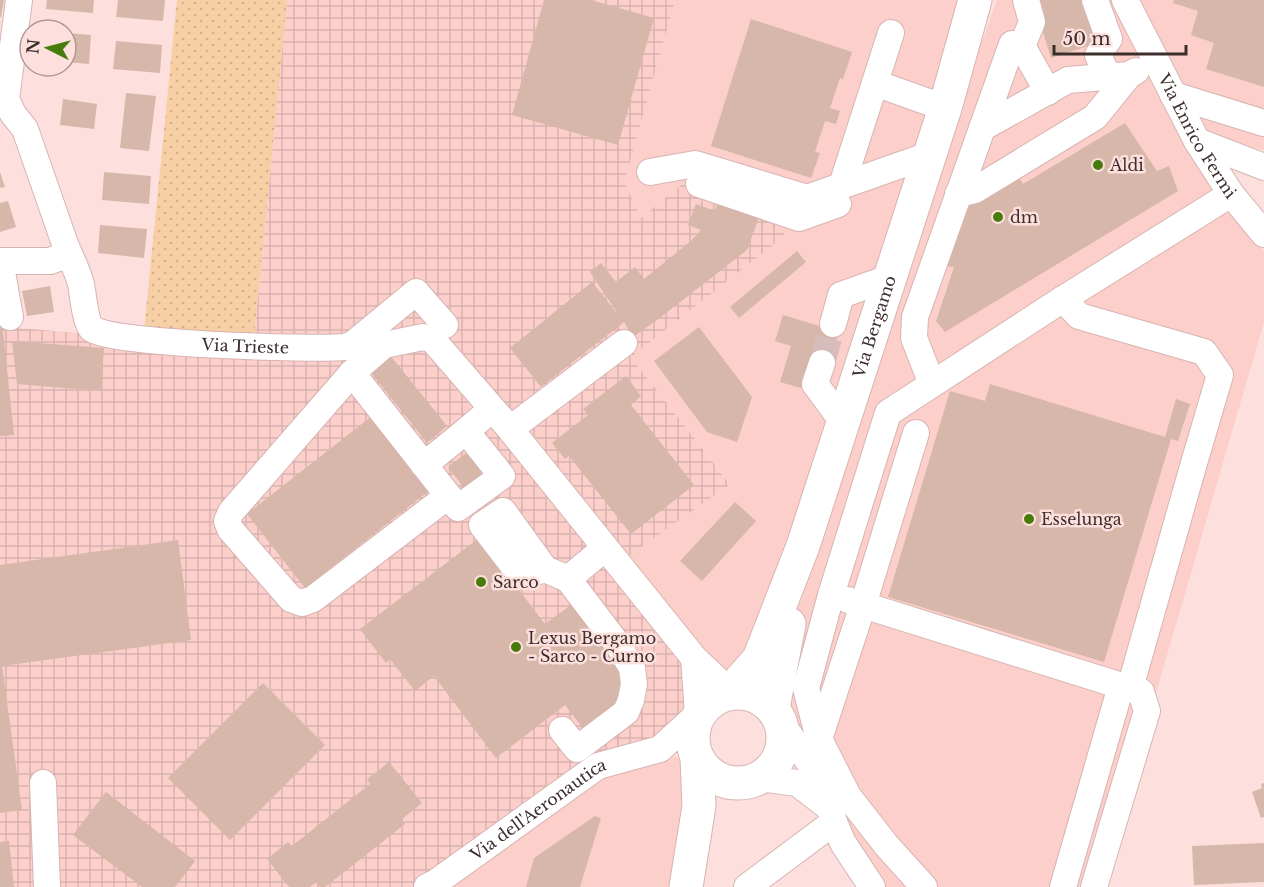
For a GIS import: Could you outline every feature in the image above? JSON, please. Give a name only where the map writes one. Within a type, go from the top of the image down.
[{"type":"main road","name":"Via Bergamo","points":[[730,693],[759,659],[803,546],[945,108],[975,0]]},
{"type":"main road","name":"Via Bergamo","points":[[945,108],[993,0]]},
{"type":"main road","name":"Via Bergamo","points":[[777,716],[803,546]]},
{"type":"main road","points":[[746,692],[760,698],[777,716],[783,744],[776,763],[751,780],[720,813],[688,887],[699,806],[697,758],[692,736],[698,714],[711,700],[730,693],[746,692]]},
{"type":"main road","points":[[697,758],[704,770],[716,778],[729,783],[751,780]]},
{"type":"street","name":"Via Trieste","points":[[19,0],[6,99],[6,121],[25,129],[79,277],[91,328],[105,334],[146,340],[259,347],[345,347],[353,344],[416,292],[445,325]]},
{"type":"street","points":[[1022,46],[1032,22],[1026,0]]},
{"type":"street","points":[[1095,0],[1109,39],[1098,55],[1118,76]]},
{"type":"street","name":"Via Enrico Fermi","points":[[1125,0],[1197,141],[1231,194],[1264,234]]},
{"type":"street","points":[[842,185],[891,33]]},
{"type":"street","points":[[932,384],[914,338],[915,317],[1012,44],[1022,46],[1048,92]]},
{"type":"street","points":[[982,128],[1068,80],[1118,76],[1156,62]]},
{"type":"street","points":[[958,195],[975,190],[1095,117],[1118,76]]},
{"type":"street","points":[[875,83],[945,108]]},
{"type":"street","points":[[1173,94],[1264,123]]},
{"type":"street","points":[[1197,141],[1264,167]]},
{"type":"street","points":[[651,172],[695,164],[807,198],[842,185],[926,164]]},
{"type":"street","points":[[699,184],[799,218],[926,164]]},
{"type":"street","points":[[924,887],[887,846],[848,796],[819,739],[806,688],[831,595],[888,413],[1063,299],[1231,194]]},
{"type":"street","points":[[10,317],[0,261],[50,261],[69,254]]},
{"type":"street","points":[[833,324],[841,295],[889,278]]},
{"type":"street","points":[[1063,299],[1079,316],[1203,352],[1220,375],[1063,887]]},
{"type":"street","points":[[448,496],[313,598],[302,603],[291,599],[230,529],[227,521],[231,512],[352,373],[384,345],[423,337],[432,339],[510,429],[693,658],[730,693]]},
{"type":"street","points":[[510,429],[624,343]]},
{"type":"street","points":[[822,363],[815,384],[843,422]]},
{"type":"street","points":[[352,373],[458,508],[502,476],[466,431]]},
{"type":"street","points":[[424,465],[492,409]]},
{"type":"street","points":[[819,739],[916,433]]},
{"type":"street","points":[[562,730],[578,749],[626,712],[631,700],[634,684],[632,668],[619,646],[556,574],[605,548]]},
{"type":"street","points":[[831,595],[1141,692],[1147,711],[1094,887]]},
{"type":"street","points":[[693,658],[698,714]]},
{"type":"street","name":"Via dell'Aeronautica","points":[[427,887],[598,766],[660,749],[698,714]]},
{"type":"street","points":[[777,716],[811,765],[843,843],[872,887]]},
{"type":"street","name":"Via dell'Aeronautica","points":[[660,749],[697,758]]},
{"type":"street","points":[[751,780],[797,783],[832,815]]},
{"type":"street","points":[[43,783],[47,887]]},
{"type":"street","points":[[747,887],[832,815]]},
{"type":"shaded area","points":[[177,0],[287,0],[254,338],[144,331]]},
{"type":"shaded area","points":[[287,0],[675,0],[624,182],[641,218],[695,174],[792,205],[783,237],[631,357],[730,484],[613,567],[689,661],[691,710],[657,742],[434,877],[413,887],[0,887],[0,288],[6,327],[80,333],[254,338]]},
{"type":"shaded area","points":[[675,0],[968,0],[753,654],[729,682],[624,559],[730,483],[631,357],[783,237],[641,218],[623,182]]},
{"type":"shaded area","points":[[997,0],[1121,0],[1250,236],[1264,252],[1264,322],[1156,693],[1158,707],[1101,887],[877,887],[778,707],[807,547],[948,110],[984,36]]},
{"type":"shaded area","points":[[1134,0],[1264,0],[1264,150],[1202,136]]},
{"type":"shaded area","points":[[657,753],[693,761],[682,887],[436,887],[600,770]]},
{"type":"building","points":[[0,0],[4,0],[1,17],[0,17]]},
{"type":"building","points":[[47,0],[94,0],[93,13],[46,9]]},
{"type":"building","points":[[118,0],[165,0],[163,21],[116,17]]},
{"type":"building","points":[[544,0],[591,0],[654,18],[618,145],[512,115]]},
{"type":"building","points":[[1033,0],[1090,0],[1103,41],[1051,58]]},
{"type":"building","points":[[1174,0],[1264,0],[1264,87],[1206,69],[1214,43],[1191,35],[1198,11],[1173,3]]},
{"type":"building","points":[[751,19],[852,52],[830,108],[840,111],[836,124],[825,121],[815,152],[820,153],[811,178],[711,146]]},
{"type":"building","points":[[78,34],[91,35],[89,64],[78,63]]},
{"type":"building","points":[[116,41],[162,45],[160,73],[113,69]]},
{"type":"building","points":[[126,93],[156,96],[149,151],[120,148]]},
{"type":"building","points":[[63,99],[97,104],[94,129],[60,125]]},
{"type":"building","points":[[1125,123],[1157,171],[1169,166],[1178,191],[945,332],[936,321],[954,267],[945,266],[966,206],[1018,176],[1023,184]]},
{"type":"building","points":[[0,172],[5,187],[0,188]]},
{"type":"building","points":[[104,172],[151,176],[149,204],[102,200]]},
{"type":"building","points":[[720,197],[761,212],[747,250],[633,337],[624,322],[541,387],[510,348],[592,282],[620,317],[590,272],[601,263],[616,282],[635,267],[644,279],[691,241],[701,230],[688,225],[696,204],[715,211]]},
{"type":"building","points":[[8,201],[16,227],[0,232],[0,203]]},
{"type":"building","points":[[100,225],[147,229],[144,258],[98,253]]},
{"type":"building","points":[[797,251],[806,262],[739,318],[730,307]]},
{"type":"building","points":[[50,286],[54,312],[27,316],[22,291]]},
{"type":"building","points":[[783,315],[839,332],[831,358],[812,352],[801,388],[780,382],[791,346],[775,341]]},
{"type":"building","points":[[0,322],[2,322],[14,435],[0,436]]},
{"type":"building","points":[[699,327],[752,397],[737,442],[707,432],[654,361]]},
{"type":"building","points":[[12,341],[104,348],[101,391],[17,384]]},
{"type":"building","points":[[389,354],[447,426],[427,443],[369,370]]},
{"type":"building","points":[[626,376],[641,396],[631,405],[694,485],[631,534],[569,456],[565,459],[552,443],[588,415],[583,409]]},
{"type":"building","name":"Esselunga","points":[[990,384],[1165,437],[1176,399],[1190,404],[1178,441],[1171,439],[1104,662],[888,597],[950,391],[985,401]]},
{"type":"building","points":[[372,416],[430,490],[305,588],[247,514]]},
{"type":"building","points":[[469,451],[486,473],[465,489],[448,467]]},
{"type":"building","points":[[735,502],[756,521],[702,581],[680,561]]},
{"type":"building","points":[[479,538],[545,624],[571,605],[624,674],[620,707],[586,732],[565,705],[496,758],[434,676],[415,691],[390,659],[386,663],[360,629]]},
{"type":"building","points":[[178,540],[191,640],[2,666],[22,810],[0,813],[0,565]]},
{"type":"building","points":[[263,683],[325,745],[230,840],[168,778]]},
{"type":"building","points":[[389,762],[422,803],[402,819],[405,824],[325,887],[320,887],[316,882],[310,887],[289,887],[267,859],[288,842],[292,846],[370,784],[367,779]]},
{"type":"building","points":[[1264,783],[1264,817],[1261,818],[1252,792],[1262,788],[1261,784]]},
{"type":"building","points":[[106,792],[195,861],[175,887],[142,887],[73,835]]},
{"type":"building","points":[[595,816],[601,818],[580,887],[526,887],[534,858]]},
{"type":"building","points":[[9,841],[14,887],[0,887],[0,842]]},
{"type":"building","points":[[1264,843],[1264,882],[1194,885],[1192,846]]},
{"type":"tunnel","points":[[822,363],[833,324]]},
{"type":"place","name":"Aldi","points":[[1098,165]]},
{"type":"place","name":"dm","points":[[998,217]]},
{"type":"place","name":"Esselunga","points":[[1029,519]]},
{"type":"place","name":"Sarco","points":[[481,582]]},
{"type":"place","name":"Lexus Bergamo - Sarco - Curno","points":[[516,647]]}]
